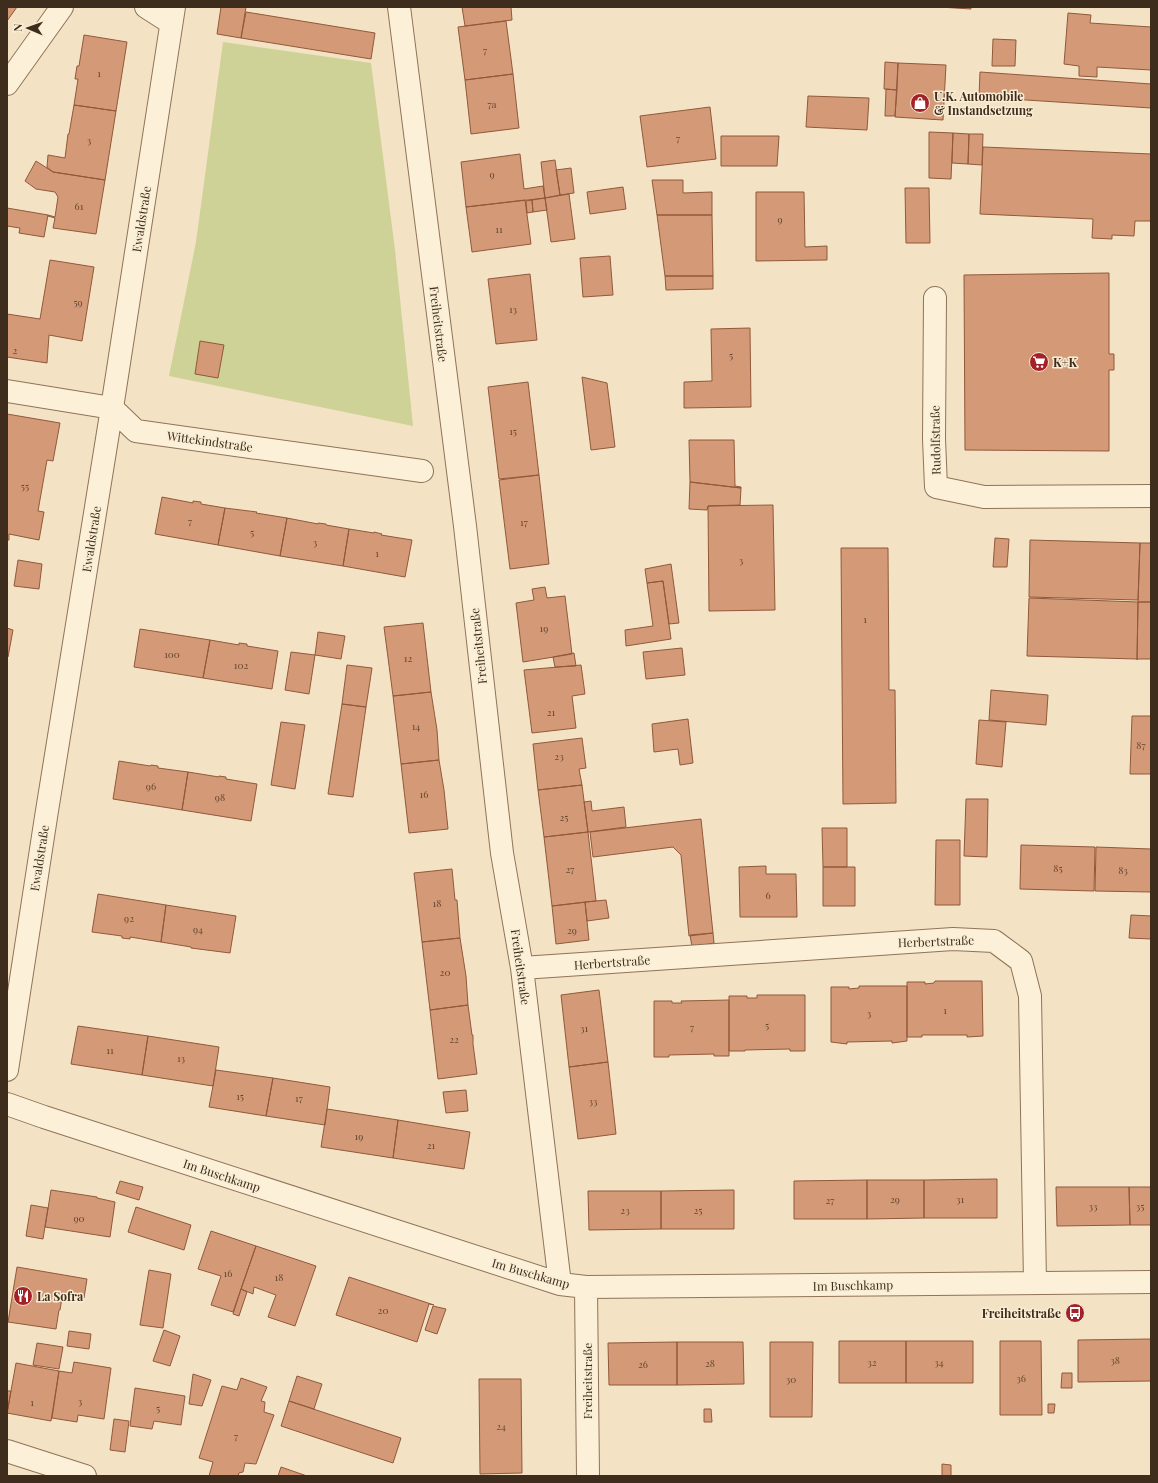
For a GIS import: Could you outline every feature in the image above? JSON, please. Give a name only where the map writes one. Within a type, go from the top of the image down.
[{"type":"street","points":[[7,84],[62,7]]},
{"type":"street","points":[[146,7],[172,15]]},
{"type":"street","name":"Freiheitstraße","points":[[399,7],[465,526],[502,853],[522,968],[560,1284]]},
{"type":"street","name":"Ewaldstraße","points":[[7,1070],[112,408],[172,15]]},
{"type":"street","name":"Rudolfstraße","points":[[934,298],[934,439],[936,487],[984,497],[1151,496]]},
{"type":"street","points":[[7,391],[112,408]]},
{"type":"street","name":"Wittekindstraße","points":[[112,408],[136,431],[422,471]]},
{"type":"street","name":"Herbertstraße","points":[[522,968],[953,938],[994,941],[1021,961],[1030,996],[1035,1282]]},
{"type":"street","name":"Im Buschkamp","points":[[7,1104],[52,1120],[560,1284],[586,1287],[1151,1282]]},
{"type":"street","name":"Freiheitstraße","points":[[586,1287],[588,1476]]},
{"type":"street","points":[[7,1451],[85,1476]]},
{"type":"green space","points":[[223,42],[371,63],[395,250],[413,426],[169,376],[196,242]]},
{"type":"building","points":[[7,7],[17,7],[7,21]]},
{"type":"building","points":[[221,7],[246,7],[241,38],[217,34]]},
{"type":"building","points":[[462,7],[511,7],[512,20],[465,26]]},
{"type":"building","points":[[940,7],[971,7],[971,9]]},
{"type":"building","points":[[246,12],[375,33],[371,59],[241,38]]},
{"type":"building","points":[[1068,13],[1091,15],[1090,23],[1151,27],[1151,70],[1097,67],[1097,77],[1079,76],[1079,66],[1064,64]]},
{"type":"building","points":[[506,21],[513,74],[465,80],[458,27]]},
{"type":"building","points":[[84,35],[127,42],[116,111],[74,105],[78,79],[75,79],[77,66],[79,66]]},
{"type":"building","points":[[993,39],[1016,40],[1015,66],[992,66]]},
{"type":"building","points":[[885,62],[898,63],[897,90],[884,89]]},
{"type":"building","name":"U.K. Automobile & Instandsetzung","points":[[898,63],[946,65],[943,120],[895,117]]},
{"type":"building","points":[[980,72],[1151,84],[1151,108],[979,97]]},
{"type":"building","points":[[513,74],[519,128],[471,134],[465,80]]},
{"type":"building","points":[[886,89],[897,90],[895,116],[885,116]]},
{"type":"building","points":[[808,96],[869,98],[867,130],[806,127]]},
{"type":"building","points":[[74,105],[116,111],[105,180],[53,172],[47,167],[48,155],[65,158]]},
{"type":"building","points":[[710,107],[716,159],[647,167],[640,116]]},
{"type":"building","points":[[929,132],[953,133],[951,179],[929,178]]},
{"type":"building","points":[[953,133],[969,134],[968,164],[952,163]]},
{"type":"building","points":[[969,134],[983,134],[982,165],[968,164]]},
{"type":"building","points":[[721,136],[779,136],[777,166],[721,166]]},
{"type":"building","points":[[983,147],[1151,154],[1151,221],[1135,221],[1134,236],[1112,235],[1112,239],[1092,238],[1093,219],[980,214]]},
{"type":"building","points":[[520,154],[524,189],[543,186],[545,198],[466,207],[461,162]]},
{"type":"building","points":[[555,160],[560,195],[545,198],[541,162]]},
{"type":"building","points":[[36,161],[53,172],[105,180],[96,234],[53,228],[55,218],[48,215],[55,217],[58,197],[55,192],[36,189],[25,181]]},
{"type":"building","points":[[571,168],[574,193],[560,195],[556,170]]},
{"type":"building","points":[[652,180],[683,180],[683,193],[712,192],[712,215],[657,215]]},
{"type":"building","points":[[623,187],[626,209],[590,214],[587,192]]},
{"type":"building","points":[[905,188],[929,188],[930,243],[906,243]]},
{"type":"building","points":[[756,192],[804,192],[805,247],[827,246],[827,260],[756,261]]},
{"type":"building","points":[[569,194],[575,239],[551,242],[545,198]]},
{"type":"building","points":[[545,198],[547,210],[533,212],[532,200]]},
{"type":"building","points":[[525,200],[531,244],[472,252],[466,207]]},
{"type":"building","points":[[532,200],[533,212],[527,213],[526,201]]},
{"type":"building","points":[[7,208],[48,215],[44,237],[19,233],[20,228],[7,226]]},
{"type":"building","points":[[657,215],[712,215],[713,276],[665,276]]},
{"type":"building","points":[[610,256],[613,295],[583,297],[580,258]]},
{"type":"building","points":[[50,260],[94,267],[82,341],[49,335],[47,363],[7,357],[7,314],[40,319]]},
{"type":"building","name":"K+K","points":[[1109,273],[1109,354],[1114,354],[1114,370],[1109,370],[1109,451],[965,450],[964,275]]},
{"type":"building","points":[[530,274],[537,340],[496,344],[488,279]]},
{"type":"building","points":[[665,276],[713,276],[713,289],[666,290]]},
{"type":"building","points":[[750,328],[751,407],[684,408],[684,382],[712,381],[711,329]]},
{"type":"building","points":[[200,341],[224,345],[218,378],[195,374]]},
{"type":"building","points":[[582,377],[607,383],[615,447],[591,450]]},
{"type":"building","points":[[528,382],[539,475],[499,479],[488,387]]},
{"type":"building","points":[[7,414],[60,423],[53,461],[47,460],[38,511],[44,512],[39,540],[9,534],[9,540],[7,540]]},
{"type":"building","points":[[689,440],[734,440],[735,486],[741,488],[690,482]]},
{"type":"building","points":[[539,475],[549,564],[510,569],[499,480]]},
{"type":"building","points":[[690,482],[741,488],[740,505],[708,506],[707,510],[689,509]]},
{"type":"building","points":[[162,497],[193,503],[193,501],[201,502],[201,504],[225,508],[218,545],[155,534]]},
{"type":"building","points":[[773,505],[775,610],[709,611],[708,506]]},
{"type":"building","points":[[225,508],[287,518],[280,556],[218,545]]},
{"type":"building","points":[[287,518],[349,529],[343,566],[280,556]]},
{"type":"building","points":[[349,529],[374,532],[382,534],[381,535],[412,540],[405,577],[343,566]]},
{"type":"building","points":[[995,538],[1009,539],[1007,567],[993,567]]},
{"type":"building","points":[[1030,540],[1140,543],[1138,600],[1029,597]]},
{"type":"building","points":[[1140,543],[1151,543],[1151,602],[1138,602]]},
{"type":"building","points":[[841,548],[888,548],[889,690],[895,690],[896,803],[843,804]]},
{"type":"building","points":[[18,560],[42,564],[39,589],[14,586]]},
{"type":"building","points":[[671,564],[679,623],[669,624],[663,581],[647,583],[645,569]]},
{"type":"building","points":[[663,581],[671,639],[626,646],[625,630],[653,626],[647,583]]},
{"type":"building","points":[[545,587],[547,598],[565,596],[572,654],[523,662],[516,603],[534,600],[532,589]]},
{"type":"building","points":[[1029,598],[1138,602],[1137,659],[1027,656]]},
{"type":"building","points":[[1138,602],[1151,602],[1151,659],[1137,660]]},
{"type":"building","points":[[423,623],[431,692],[393,696],[384,627]]},
{"type":"building","points":[[7,628],[13,630],[8,657],[7,656]]},
{"type":"building","points":[[140,629],[210,640],[203,678],[134,667]]},
{"type":"building","points":[[318,632],[345,636],[341,659],[315,655]]},
{"type":"building","points":[[210,640],[239,645],[239,643],[247,644],[247,646],[278,651],[272,689],[203,678]]},
{"type":"building","points":[[682,648],[685,675],[646,679],[643,652]]},
{"type":"building","points":[[291,652],[315,655],[309,694],[285,690]]},
{"type":"building","points":[[574,653],[576,666],[555,667],[553,657]]},
{"type":"building","points":[[347,665],[372,668],[366,707],[342,704]]},
{"type":"building","points":[[581,665],[585,694],[572,696],[576,728],[532,733],[524,670]]},
{"type":"building","points":[[991,690],[1048,695],[1046,725],[989,720]]},
{"type":"building","points":[[431,692],[437,730],[439,760],[401,764],[393,696]]},
{"type":"building","points":[[342,704],[366,707],[353,797],[328,794]]},
{"type":"building","points":[[1132,716],[1151,716],[1151,774],[1130,774]]},
{"type":"building","points":[[688,719],[693,763],[680,765],[678,749],[654,752],[652,724]]},
{"type":"building","points":[[979,720],[1006,722],[1002,767],[976,764]]},
{"type":"building","points":[[281,722],[305,725],[295,789],[271,785]]},
{"type":"building","points":[[582,738],[586,768],[579,769],[582,785],[538,790],[533,744]]},
{"type":"building","points":[[439,760],[448,829],[409,833],[401,764]]},
{"type":"building","points":[[119,761],[158,766],[158,768],[188,772],[182,810],[113,799]]},
{"type":"building","points":[[188,772],[226,777],[226,779],[257,784],[251,821],[182,810]]},
{"type":"building","points":[[582,785],[588,832],[544,837],[538,790]]},
{"type":"building","points":[[966,799],[988,799],[987,857],[964,856]]},
{"type":"building","points":[[591,801],[592,811],[624,807],[626,827],[588,832],[584,802]]},
{"type":"building","points":[[701,819],[713,933],[689,936],[681,855],[673,847],[593,857],[590,832]]},
{"type":"building","points":[[822,828],[847,828],[847,867],[823,867]]},
{"type":"building","points":[[588,832],[596,901],[552,906],[544,837]]},
{"type":"building","points":[[936,840],[960,840],[960,905],[935,905]]},
{"type":"building","points":[[1021,845],[1095,847],[1094,891],[1020,889]]},
{"type":"building","points":[[1096,847],[1151,849],[1151,892],[1095,891]]},
{"type":"building","points":[[766,866],[766,874],[796,874],[797,917],[740,917],[739,867]]},
{"type":"building","points":[[823,867],[855,867],[855,906],[823,906]]},
{"type":"building","points":[[452,869],[455,900],[457,900],[460,938],[422,942],[414,873]]},
{"type":"building","points":[[98,894],[166,905],[161,942],[130,937],[130,939],[122,938],[122,936],[92,932]]},
{"type":"building","points":[[606,900],[609,918],[587,921],[585,902]]},
{"type":"building","points":[[585,902],[589,940],[556,944],[552,906]]},
{"type":"building","points":[[166,905],[236,916],[230,953],[191,948],[161,942]]},
{"type":"building","points":[[1131,915],[1151,916],[1151,939],[1129,938]]},
{"type":"building","points":[[713,933],[714,943],[692,947],[690,935]]},
{"type":"building","points":[[460,938],[466,976],[468,1005],[430,1010],[422,942]]},
{"type":"building","points":[[935,981],[982,981],[983,1036],[967,1037],[967,1035],[922,1035],[922,1037],[907,1037],[907,982],[925,982],[925,984],[934,983]]},
{"type":"building","points":[[859,986],[907,986],[907,1041],[892,1043],[892,1041],[847,1042],[847,1044],[831,1042],[831,987],[849,987],[849,989],[859,988]]},
{"type":"building","points":[[599,990],[608,1062],[569,1067],[561,995]]},
{"type":"building","points":[[757,995],[805,995],[805,1051],[790,1051],[790,1049],[729,1051],[729,996],[747,996],[747,998],[757,998]]},
{"type":"building","points":[[729,1000],[729,1056],[714,1056],[714,1054],[669,1055],[669,1057],[654,1057],[654,1001],[672,1001],[672,1003],[682,1003],[681,1001]]},
{"type":"building","points":[[468,1005],[477,1074],[438,1079],[430,1010]]},
{"type":"building","points":[[78,1026],[148,1036],[142,1075],[71,1064]]},
{"type":"building","points":[[148,1036],[219,1047],[213,1086],[142,1075]]},
{"type":"building","points":[[608,1062],[616,1134],[578,1139],[569,1067]]},
{"type":"building","points":[[216,1070],[273,1078],[266,1116],[209,1107]]},
{"type":"building","points":[[273,1078],[330,1087],[325,1125],[266,1116]]},
{"type":"building","points":[[466,1090],[468,1111],[446,1113],[443,1092]]},
{"type":"building","points":[[327,1109],[398,1120],[393,1158],[321,1147]]},
{"type":"building","points":[[398,1120],[470,1132],[464,1169],[393,1158]]},
{"type":"building","points":[[997,1179],[997,1218],[924,1218],[924,1180]]},
{"type":"building","points":[[867,1180],[924,1180],[924,1218],[867,1219]]},
{"type":"building","points":[[867,1180],[867,1219],[794,1219],[794,1181]]},
{"type":"building","points":[[120,1181],[143,1187],[139,1200],[116,1193]]},
{"type":"building","points":[[1056,1187],[1129,1187],[1130,1225],[1057,1226]]},
{"type":"building","points":[[1129,1187],[1151,1187],[1151,1225],[1130,1225]]},
{"type":"building","points":[[51,1190],[97,1197],[115,1202],[110,1237],[45,1227]]},
{"type":"building","points":[[734,1190],[734,1229],[661,1229],[661,1191]]},
{"type":"building","points":[[588,1191],[661,1191],[661,1229],[589,1230]]},
{"type":"building","points":[[31,1205],[48,1208],[43,1239],[26,1236]]},
{"type":"building","points":[[136,1207],[191,1225],[184,1250],[128,1232]]},
{"type":"building","points":[[211,1231],[256,1246],[233,1312],[211,1305],[221,1276],[198,1269]]},
{"type":"building","points":[[256,1246],[316,1266],[295,1326],[268,1317],[276,1295],[254,1287],[253,1294],[241,1289]]},
{"type":"building","points":[[17,1267],[87,1279],[84,1298],[61,1295],[62,1298],[56,1329],[8,1322]]},
{"type":"building","points":[[149,1270],[171,1274],[163,1328],[140,1325]]},
{"type":"building","points":[[349,1277],[434,1305],[429,1304],[417,1342],[336,1315]]},
{"type":"building","points":[[241,1289],[247,1292],[239,1316],[233,1314]]},
{"type":"building","points":[[433,1306],[446,1309],[437,1334],[425,1330]]},
{"type":"building","points":[[164,1330],[180,1336],[170,1366],[153,1361]]},
{"type":"building","points":[[69,1331],[91,1334],[89,1349],[67,1346]]},
{"type":"building","points":[[1151,1339],[1151,1381],[1078,1382],[1078,1340]]},
{"type":"building","points":[[839,1341],[906,1341],[906,1383],[839,1383]]},
{"type":"building","points":[[906,1341],[973,1341],[973,1383],[906,1383]]},
{"type":"building","points":[[1000,1341],[1041,1341],[1042,1415],[1000,1415]]},
{"type":"building","points":[[677,1342],[677,1385],[609,1385],[608,1343]]},
{"type":"building","points":[[677,1342],[743,1342],[744,1384],[677,1385]]},
{"type":"building","points":[[770,1342],[813,1342],[812,1417],[770,1417]]},
{"type":"building","points":[[37,1343],[63,1347],[59,1369],[33,1365]]},
{"type":"building","points":[[74,1362],[111,1368],[104,1419],[78,1415],[77,1422],[52,1418],[59,1371],[72,1373]]},
{"type":"building","points":[[16,1363],[59,1371],[51,1421],[7,1413]]},
{"type":"building","points":[[1062,1373],[1072,1373],[1072,1388],[1061,1388]]},
{"type":"building","points":[[193,1374],[211,1380],[202,1406],[189,1404]]},
{"type":"building","points":[[297,1376],[322,1384],[314,1409],[289,1401]]},
{"type":"building","points":[[241,1378],[267,1387],[261,1401],[265,1402],[264,1412],[274,1415],[256,1464],[245,1463],[243,1472],[239,1473],[238,1476],[209,1476],[213,1462],[199,1458],[222,1386],[237,1390]]},
{"type":"building","points":[[479,1379],[521,1379],[522,1473],[480,1474]]},
{"type":"building","points":[[135,1388],[185,1396],[181,1425],[154,1421],[152,1429],[130,1426]]},
{"type":"building","points":[[7,1391],[11,1391],[7,1414]]},
{"type":"building","points":[[289,1401],[401,1438],[393,1463],[281,1426]]},
{"type":"building","points":[[1048,1404],[1055,1404],[1054,1413],[1048,1413]]},
{"type":"building","points":[[704,1409],[711,1409],[712,1422],[704,1422]]},
{"type":"building","points":[[114,1419],[129,1421],[125,1452],[110,1450]]},
{"type":"building","points":[[942,1464],[951,1465],[951,1476],[942,1476]]},
{"type":"building","points":[[281,1467],[307,1476],[278,1476]]},
{"type":"place","name":"U.K. Automobile & Instandsetzung","points":[[920,103]]},
{"type":"place","name":"K+K","points":[[1039,362]]},
{"type":"place","name":"La Sofra","points":[[23,1296]]},
{"type":"place","name":"Freiheitstraße","points":[[1075,1313]]}]
